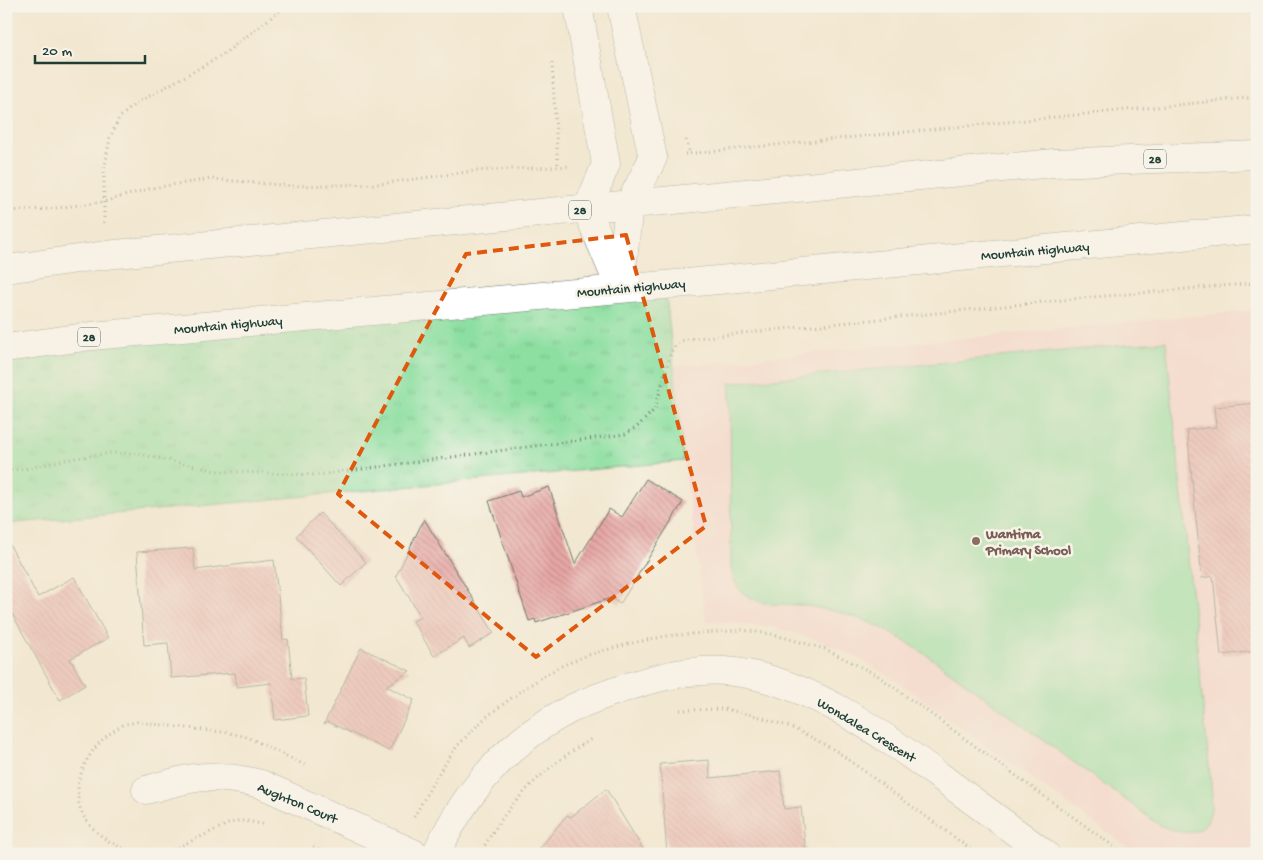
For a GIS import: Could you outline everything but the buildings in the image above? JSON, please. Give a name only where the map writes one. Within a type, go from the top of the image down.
[{"type":"main road","points":[[578,6],[606,164],[587,210],[620,288]]},
{"type":"main road","points":[[620,288],[629,205],[653,158],[621,6]]},
{"type":"main road","name":"28","points":[[6,269],[106,255],[587,210],[1054,163],[1257,155]]},
{"type":"main road","name":"Mountain Highway","points":[[6,348],[92,336],[1257,229]]},
{"type":"main road","name":"Wondalea Crescent","points":[[436,854],[448,829],[484,777],[509,752],[542,725],[574,706],[641,683],[693,672],[724,671],[770,680],[828,703],[899,746],[1045,854]]},
{"type":"main road","name":"Aughton Court","points":[[146,790],[194,778],[239,779],[261,784],[415,854]]},
{"type":"path","points":[[106,255],[104,171],[110,138],[119,118],[135,104],[220,56],[286,6]]},
{"type":"path","points":[[552,54],[558,167]]},
{"type":"path","points":[[6,470],[25,469],[64,460],[110,453],[136,453],[216,471],[317,475],[625,434],[637,427],[655,409],[674,346],[686,339],[1082,298],[1257,283]]},
{"type":"path","points":[[673,711],[724,708],[790,727],[838,752],[977,854]]},
{"type":"path","points":[[480,854],[502,817],[528,786],[550,767],[600,734]]},
{"type":"path","points":[[159,854],[238,821],[270,826]]},
{"type":"path","points":[[311,846],[327,854]]},
{"type":"highlighted area","points":[[626,235],[706,526],[536,657],[338,494],[466,254]]},
{"type":"shaded area","name":"Wantirna Primary School","points":[[1257,310],[1257,854],[1137,854],[901,684],[857,657],[817,640],[774,627],[706,621],[684,461],[674,366]]},
{"type":"green space","points":[[665,285],[684,461],[6,524],[6,348]]},
{"type":"green space","name":"Wantirna Primary School","points":[[1166,341],[1212,794],[1210,814],[1202,828],[1196,831],[1183,832],[1161,826],[934,660],[887,631],[852,616],[835,612],[806,606],[760,602],[744,594],[736,584],[731,570],[730,383]]},
{"type":"place","name":"Wantirna Primary School","points":[[976,541]]}]
